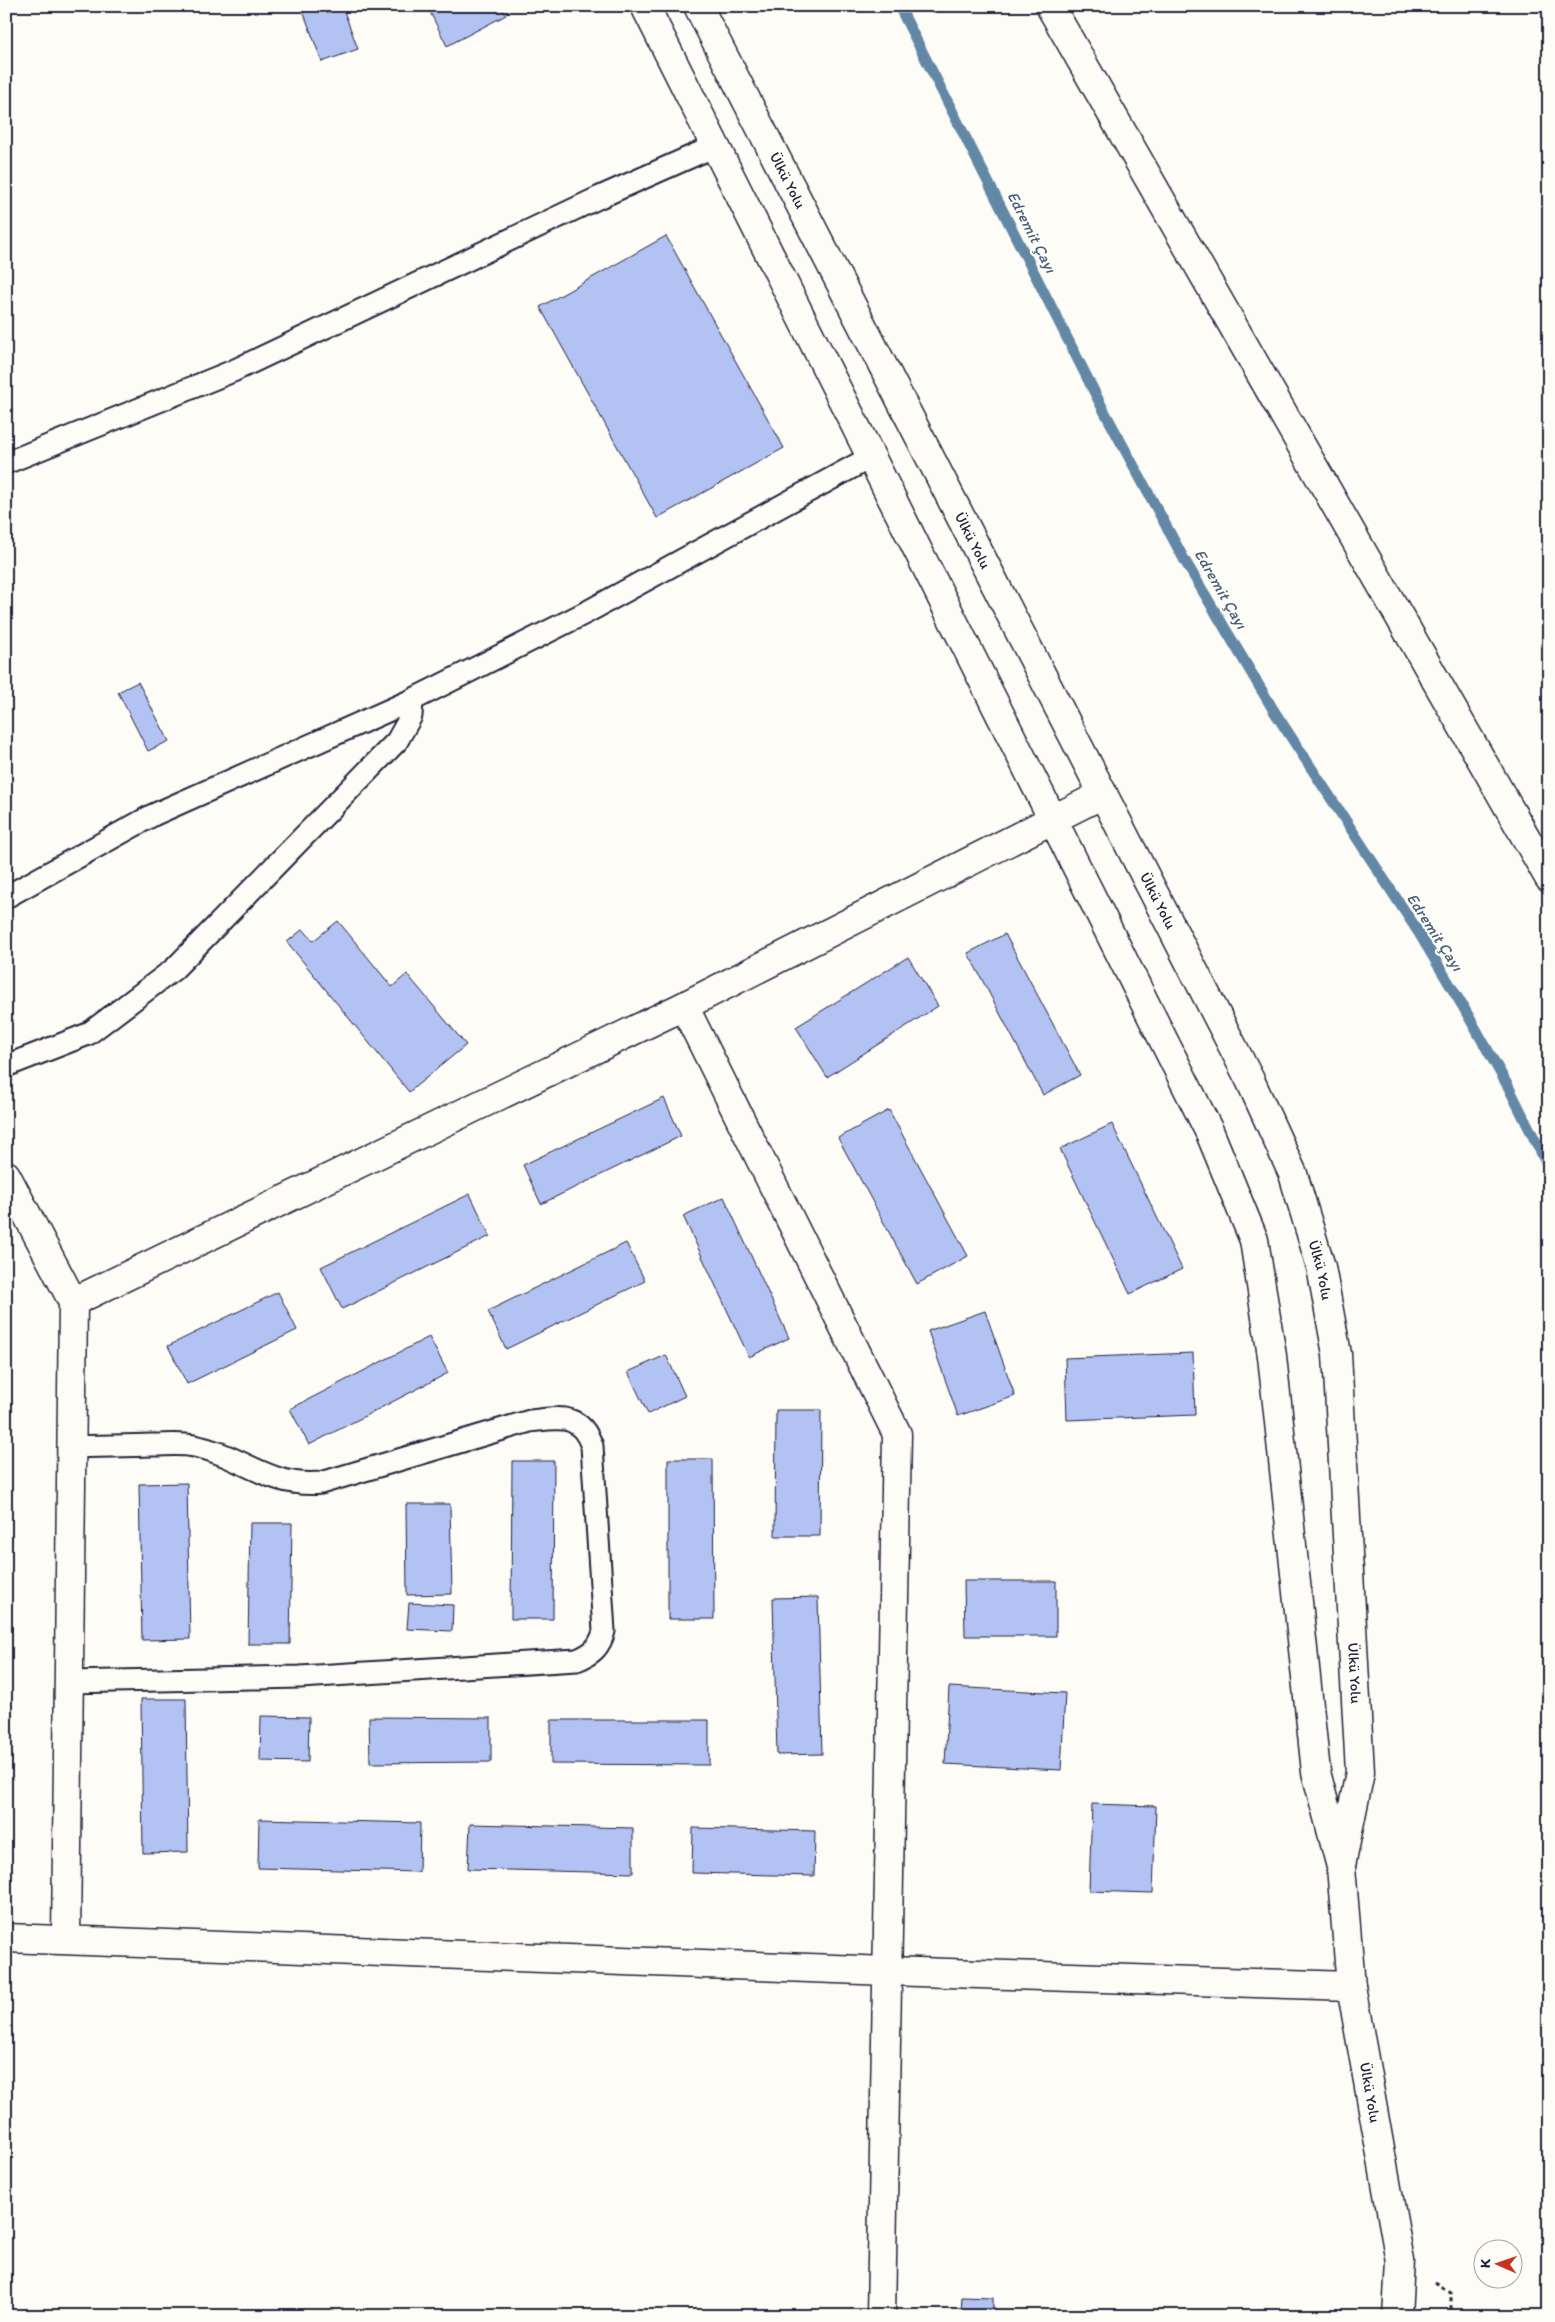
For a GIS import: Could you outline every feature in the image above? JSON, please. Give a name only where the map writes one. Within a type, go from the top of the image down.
[{"type":"street","name":"Ülkü Yolu","points":[[645,6],[1210,1133],[1254,1240],[1272,1356],[1316,1772],[1341,1867],[1351,1986],[1400,2261],[1397,2316]]},
{"type":"street","name":"Ülkü Yolu","points":[[698,6],[1254,1088],[1293,1174],[1321,1267],[1337,1354],[1360,1772],[1341,1867]]},
{"type":"street","points":[[1050,6],[1549,878]]},
{"type":"street","points":[[73,1302],[684,1006],[1103,794]]},
{"type":"street","points":[[684,1006],[897,1434],[881,2316]]},
{"type":"street","points":[[6,1175],[73,1302],[66,1939]]},
{"type":"street","points":[[6,1938],[888,1972],[1351,1986]]},
{"type":"lane","points":[[6,463],[233,371],[715,146]]},
{"type":"lane","points":[[6,897],[153,815],[412,700],[586,612],[871,457]]},
{"type":"lane","points":[[6,1066],[88,1034],[174,970],[397,741],[411,716],[412,700]]},
{"type":"lane","points":[[69,1682],[300,1677],[577,1660],[588,1656],[596,1649],[604,1632],[592,1446],[588,1436],[573,1421],[564,1418],[530,1421],[322,1483],[306,1484],[270,1477],[216,1452],[193,1446],[173,1444],[72,1446]]},
{"type":"building","points":[[314,6],[342,6],[358,49],[322,62],[303,11]]},
{"type":"building","points":[[427,6],[501,6],[506,15],[447,46]]},
{"type":"building","points":[[666,236],[784,448],[657,518],[540,307]]},
{"type":"building","points":[[138,682],[169,741],[148,751],[118,692]]},
{"type":"building","points":[[338,921],[392,987],[407,974],[466,1045],[409,1092],[287,942],[303,929],[313,941]]},
{"type":"building","points":[[1005,934],[1080,1075],[1043,1095],[968,953]]},
{"type":"building","points":[[908,957],[938,1006],[827,1077],[796,1027]]},
{"type":"building","points":[[664,1098],[681,1136],[541,1204],[523,1165]]},
{"type":"building","points":[[889,1110],[968,1256],[917,1284],[838,1138]]},
{"type":"building","points":[[1112,1124],[1182,1269],[1130,1294],[1060,1149]]},
{"type":"building","points":[[470,1194],[490,1236],[342,1309],[321,1267]]},
{"type":"building","points":[[724,1197],[789,1338],[749,1357],[683,1216]]},
{"type":"building","points":[[626,1243],[645,1281],[506,1349],[488,1311]]},
{"type":"building","points":[[278,1292],[297,1330],[187,1384],[168,1346]]},
{"type":"building","points":[[985,1311],[1015,1396],[958,1416],[928,1331]]},
{"type":"building","points":[[429,1337],[448,1373],[309,1445],[290,1409]]},
{"type":"building","points":[[1193,1353],[1195,1415],[1067,1420],[1065,1358]]},
{"type":"building","points":[[666,1355],[685,1396],[648,1414],[628,1372]]},
{"type":"building","points":[[776,1410],[821,1410],[820,1536],[775,1536]]},
{"type":"building","points":[[668,1459],[713,1459],[714,1619],[668,1619]]},
{"type":"building","points":[[512,1461],[554,1461],[553,1619],[511,1619]]},
{"type":"building","points":[[187,1483],[190,1639],[142,1640],[139,1484]]},
{"type":"building","points":[[406,1504],[450,1504],[452,1594],[407,1595]]},
{"type":"building","points":[[250,1523],[292,1523],[290,1644],[248,1644]]},
{"type":"building","points":[[964,1581],[1056,1581],[1056,1636],[965,1636]]},
{"type":"building","points":[[818,1597],[822,1754],[777,1755],[773,1598]]},
{"type":"building","points":[[409,1603],[453,1605],[452,1631],[407,1629]]},
{"type":"building","points":[[949,1687],[1065,1693],[1061,1770],[945,1764]]},
{"type":"building","points":[[141,1699],[186,1699],[188,1852],[143,1853]]},
{"type":"building","points":[[261,1716],[309,1717],[308,1762],[260,1761]]},
{"type":"building","points":[[369,1717],[491,1718],[491,1762],[370,1763]]},
{"type":"building","points":[[551,1720],[709,1720],[709,1765],[551,1764]]},
{"type":"building","points":[[1092,1804],[1156,1806],[1153,1893],[1089,1891]]},
{"type":"building","points":[[259,1819],[420,1823],[419,1872],[258,1868]]},
{"type":"building","points":[[470,1824],[633,1828],[633,1873],[468,1869]]},
{"type":"building","points":[[693,1828],[815,1831],[814,1876],[692,1873]]},
{"type":"building","points":[[962,2297],[993,2298],[993,2316],[961,2316]]},
{"type":"waterway","name":"Edremit Çayı","points":[[899,6],[1102,407],[1185,561],[1274,711],[1419,933],[1509,1088],[1549,1168]]}]
